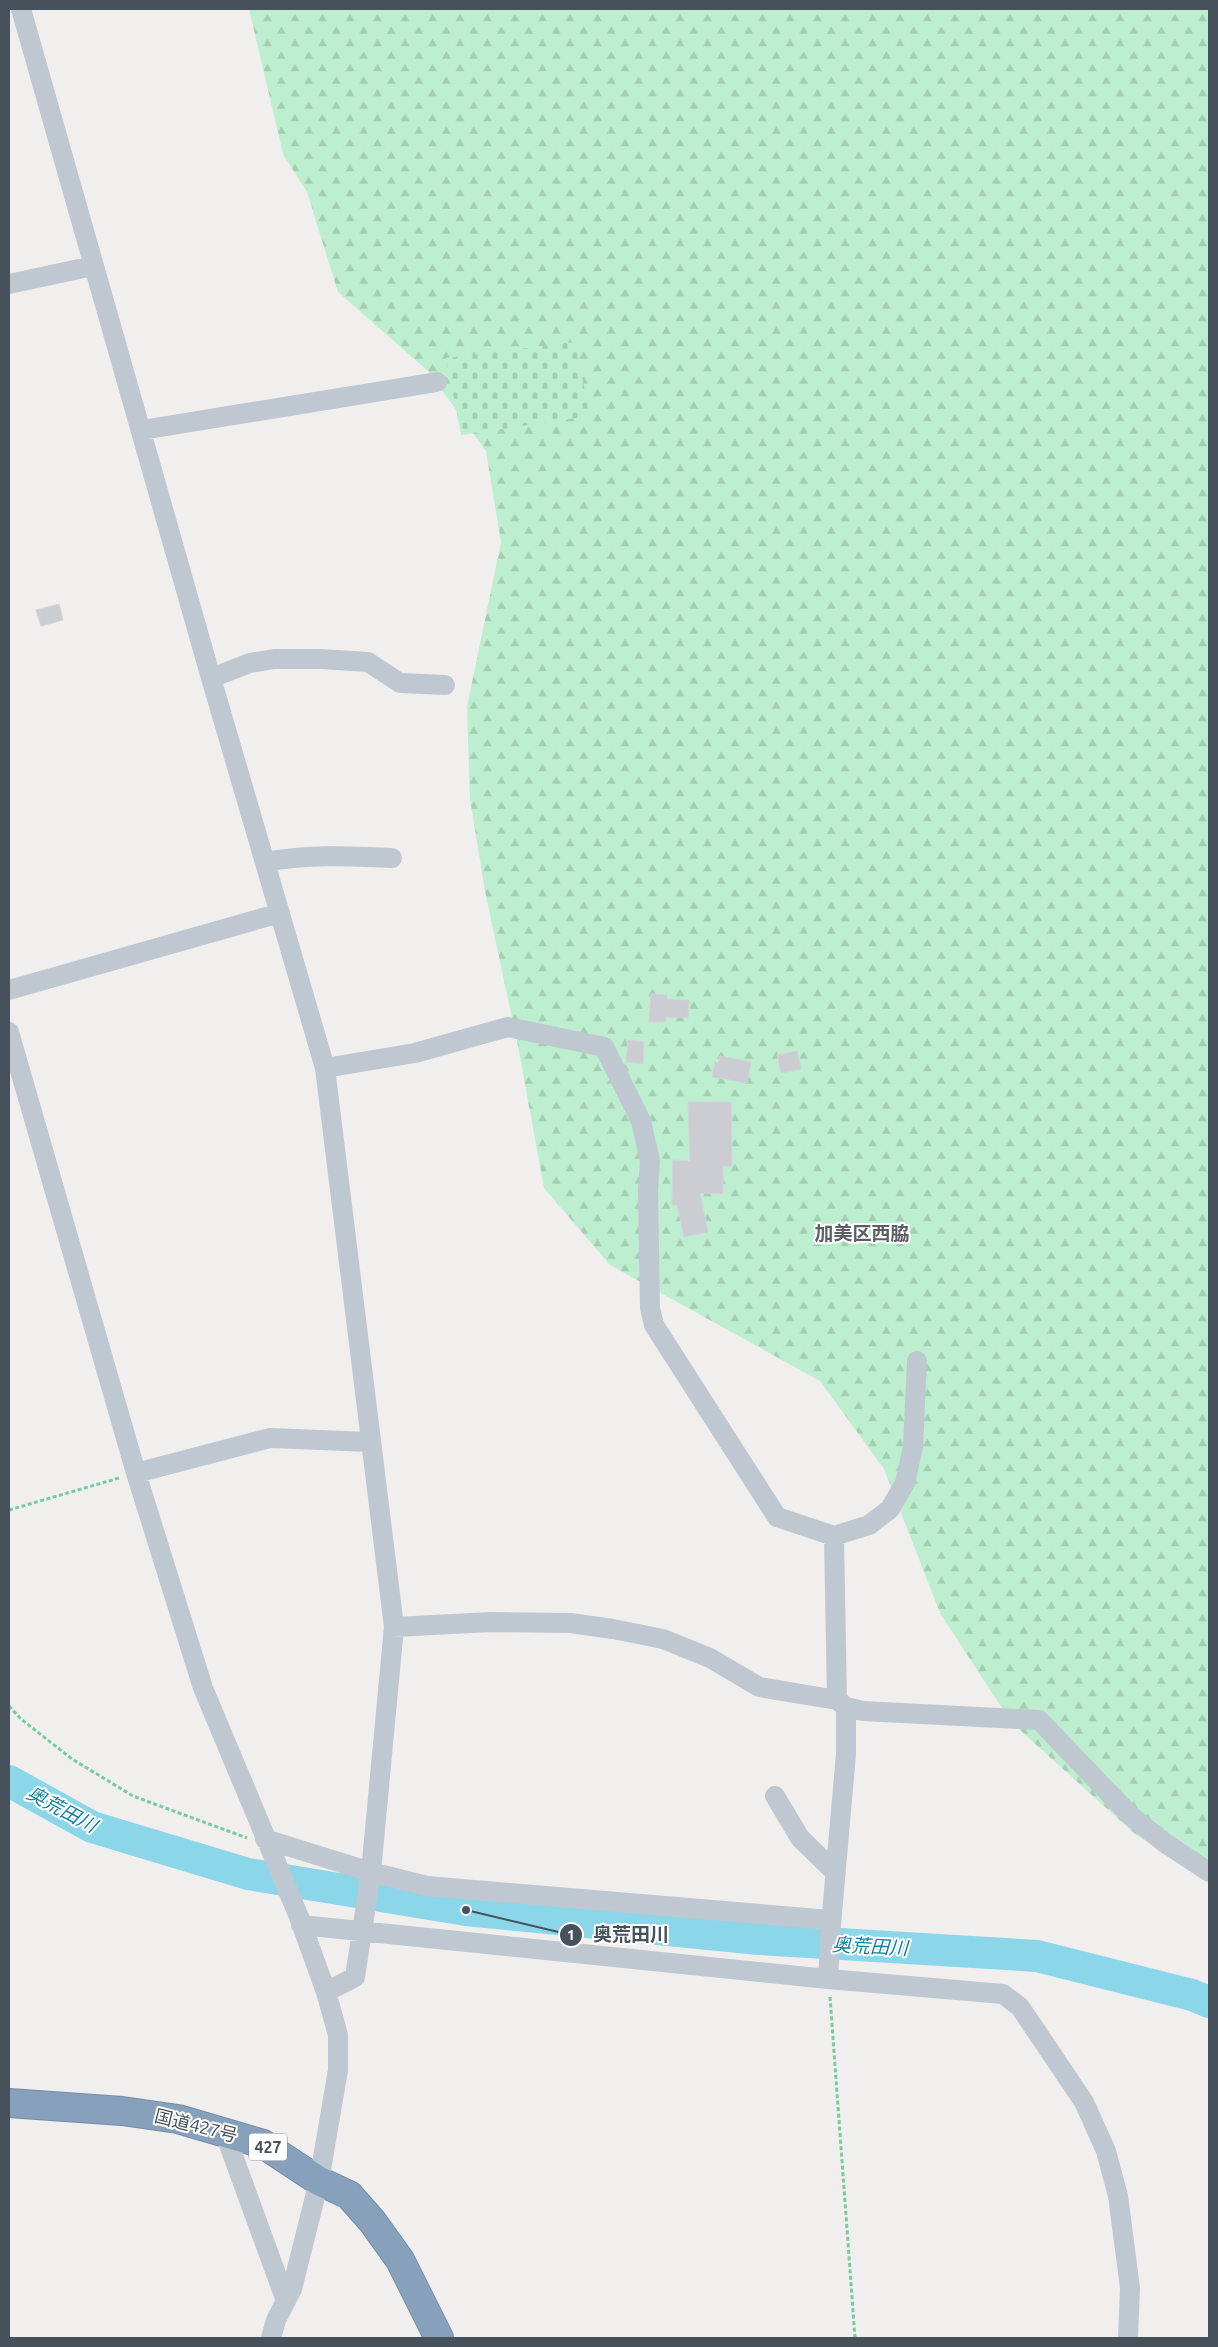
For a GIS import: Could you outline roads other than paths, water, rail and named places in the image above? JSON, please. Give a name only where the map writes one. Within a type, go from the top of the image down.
[{"type":"highway","name":"国道427号","points":[[9,2103],[122,2110],[224,2131],[264,2144],[320,2181],[349,2195],[372,2221],[400,2260],[439,2338]]},
{"type":"street","points":[[22,9],[93,266],[325,1068],[394,1627],[370,1876],[355,1977],[326,1992]]},
{"type":"street","points":[[9,284],[93,266]]},
{"type":"street","points":[[142,430],[437,382]]},
{"type":"street","points":[[211,678],[250,663],[274,658],[321,659],[368,662],[400,683],[445,685]]},
{"type":"street","points":[[265,862],[326,855],[392,858]]},
{"type":"street","points":[[9,990],[280,913]]},
{"type":"street","points":[[325,1068],[415,1053],[508,1027],[604,1047],[641,1121],[650,1161],[648,1192],[650,1308],[654,1326],[778,1517],[834,1536],[869,1525],[890,1509],[904,1483],[913,1447],[917,1361]]},
{"type":"street","points":[[9,1032],[136,1473],[203,1688],[300,1921],[326,1992],[338,2035],[338,2070],[320,2181],[294,2282],[276,2320],[271,2338]]},
{"type":"street","points":[[136,1473],[270,1438],[370,1442]]},
{"type":"street","points":[[828,1975],[846,1754],[834,1536]]},
{"type":"street","points":[[394,1627],[491,1622],[570,1623],[613,1629],[663,1639],[710,1658],[759,1688],[842,1703],[864,1711],[1039,1720],[1131,1816],[1165,1843],[1209,1872]]},
{"type":"street","points":[[775,1796],[800,1838],[835,1872]]},
{"type":"street","points":[[267,1845],[370,1876],[427,1886],[831,1922]]},
{"type":"street","points":[[300,1921],[362,1925],[1003,1994],[1020,2006],[1084,2102],[1106,2151],[1118,2196],[1130,2288],[1128,2338]]},
{"type":"street","points":[[224,2131],[286,2300]]},
{"type":"waterway","name":"奥荒田川","points":[[9,1781],[92,1827],[248,1874],[466,1910],[759,1939],[1037,1956],[1192,1995],[1209,2002]]},
{"type":"place","name":"奥荒田川","points":[[466,1910]]},
{"type":"district","name":"加美区西脇","points":[[862,1233]]}]
